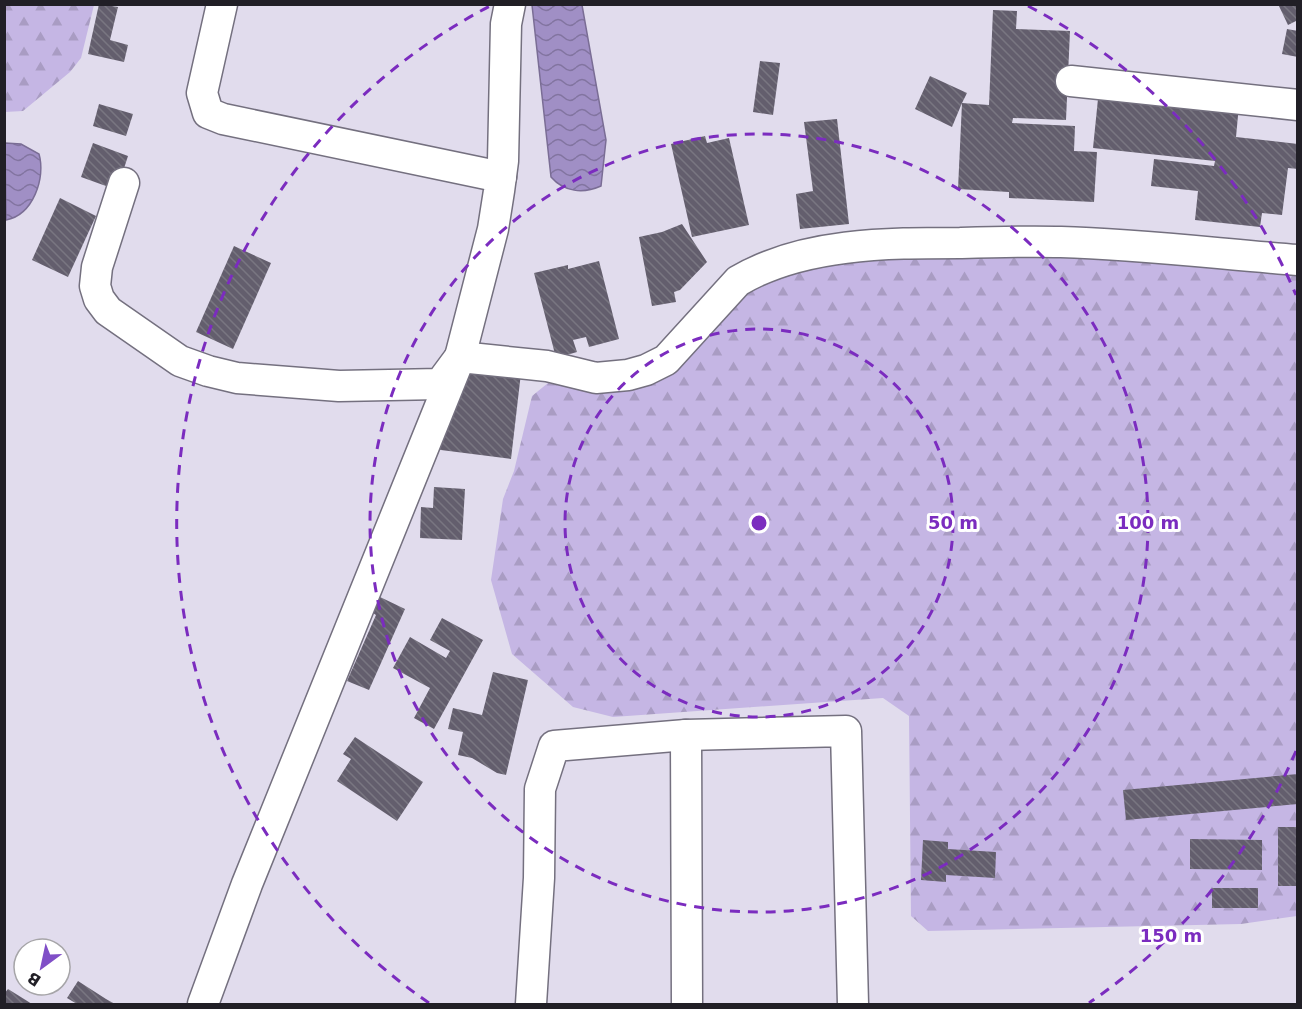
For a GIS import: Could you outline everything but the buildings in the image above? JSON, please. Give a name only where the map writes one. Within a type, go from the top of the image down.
[{"type":"street","points":[[222,4],[202,93],[208,113],[223,119],[501,177]]},
{"type":"street","points":[[203,1005],[251,873],[460,357],[493,229],[501,177],[506,24],[510,4]]},
{"type":"street","points":[[1071,81],[1298,105]]},
{"type":"street","points":[[124,183],[97,267],[95,286],[99,299],[108,311],[180,361],[237,378],[350,386],[440,384],[460,357]]},
{"type":"street","points":[[460,357],[547,366],[596,378],[628,375],[646,370],[666,360],[738,281],[792,258],[845,249],[918,243],[1061,242],[1298,260]]},
{"type":"street","points":[[531,1005],[539,878],[540,789],[554,746],[686,735],[846,731],[853,1005]]},
{"type":"street","points":[[686,735],[687,1005]]},
{"type":"green space","points":[[5,4],[94,5],[81,58],[70,72],[23,111],[5,112]]},
{"type":"green space","points":[[1060,253],[1297,272],[1297,916],[1241,924],[928,931],[911,916],[909,716],[883,698],[613,717],[573,707],[512,654],[491,580],[503,499],[514,471],[532,396],[548,383],[598,391],[653,384],[671,373],[731,303],[795,267],[845,261]]},
{"type":"water","points":[[532,5],[582,5],[606,140],[601,186],[594,189],[581,191],[568,189],[551,177]]},
{"type":"water","points":[[5,143],[21,144],[39,154],[41,164],[39,184],[30,203],[24,211],[6,220]]}]
